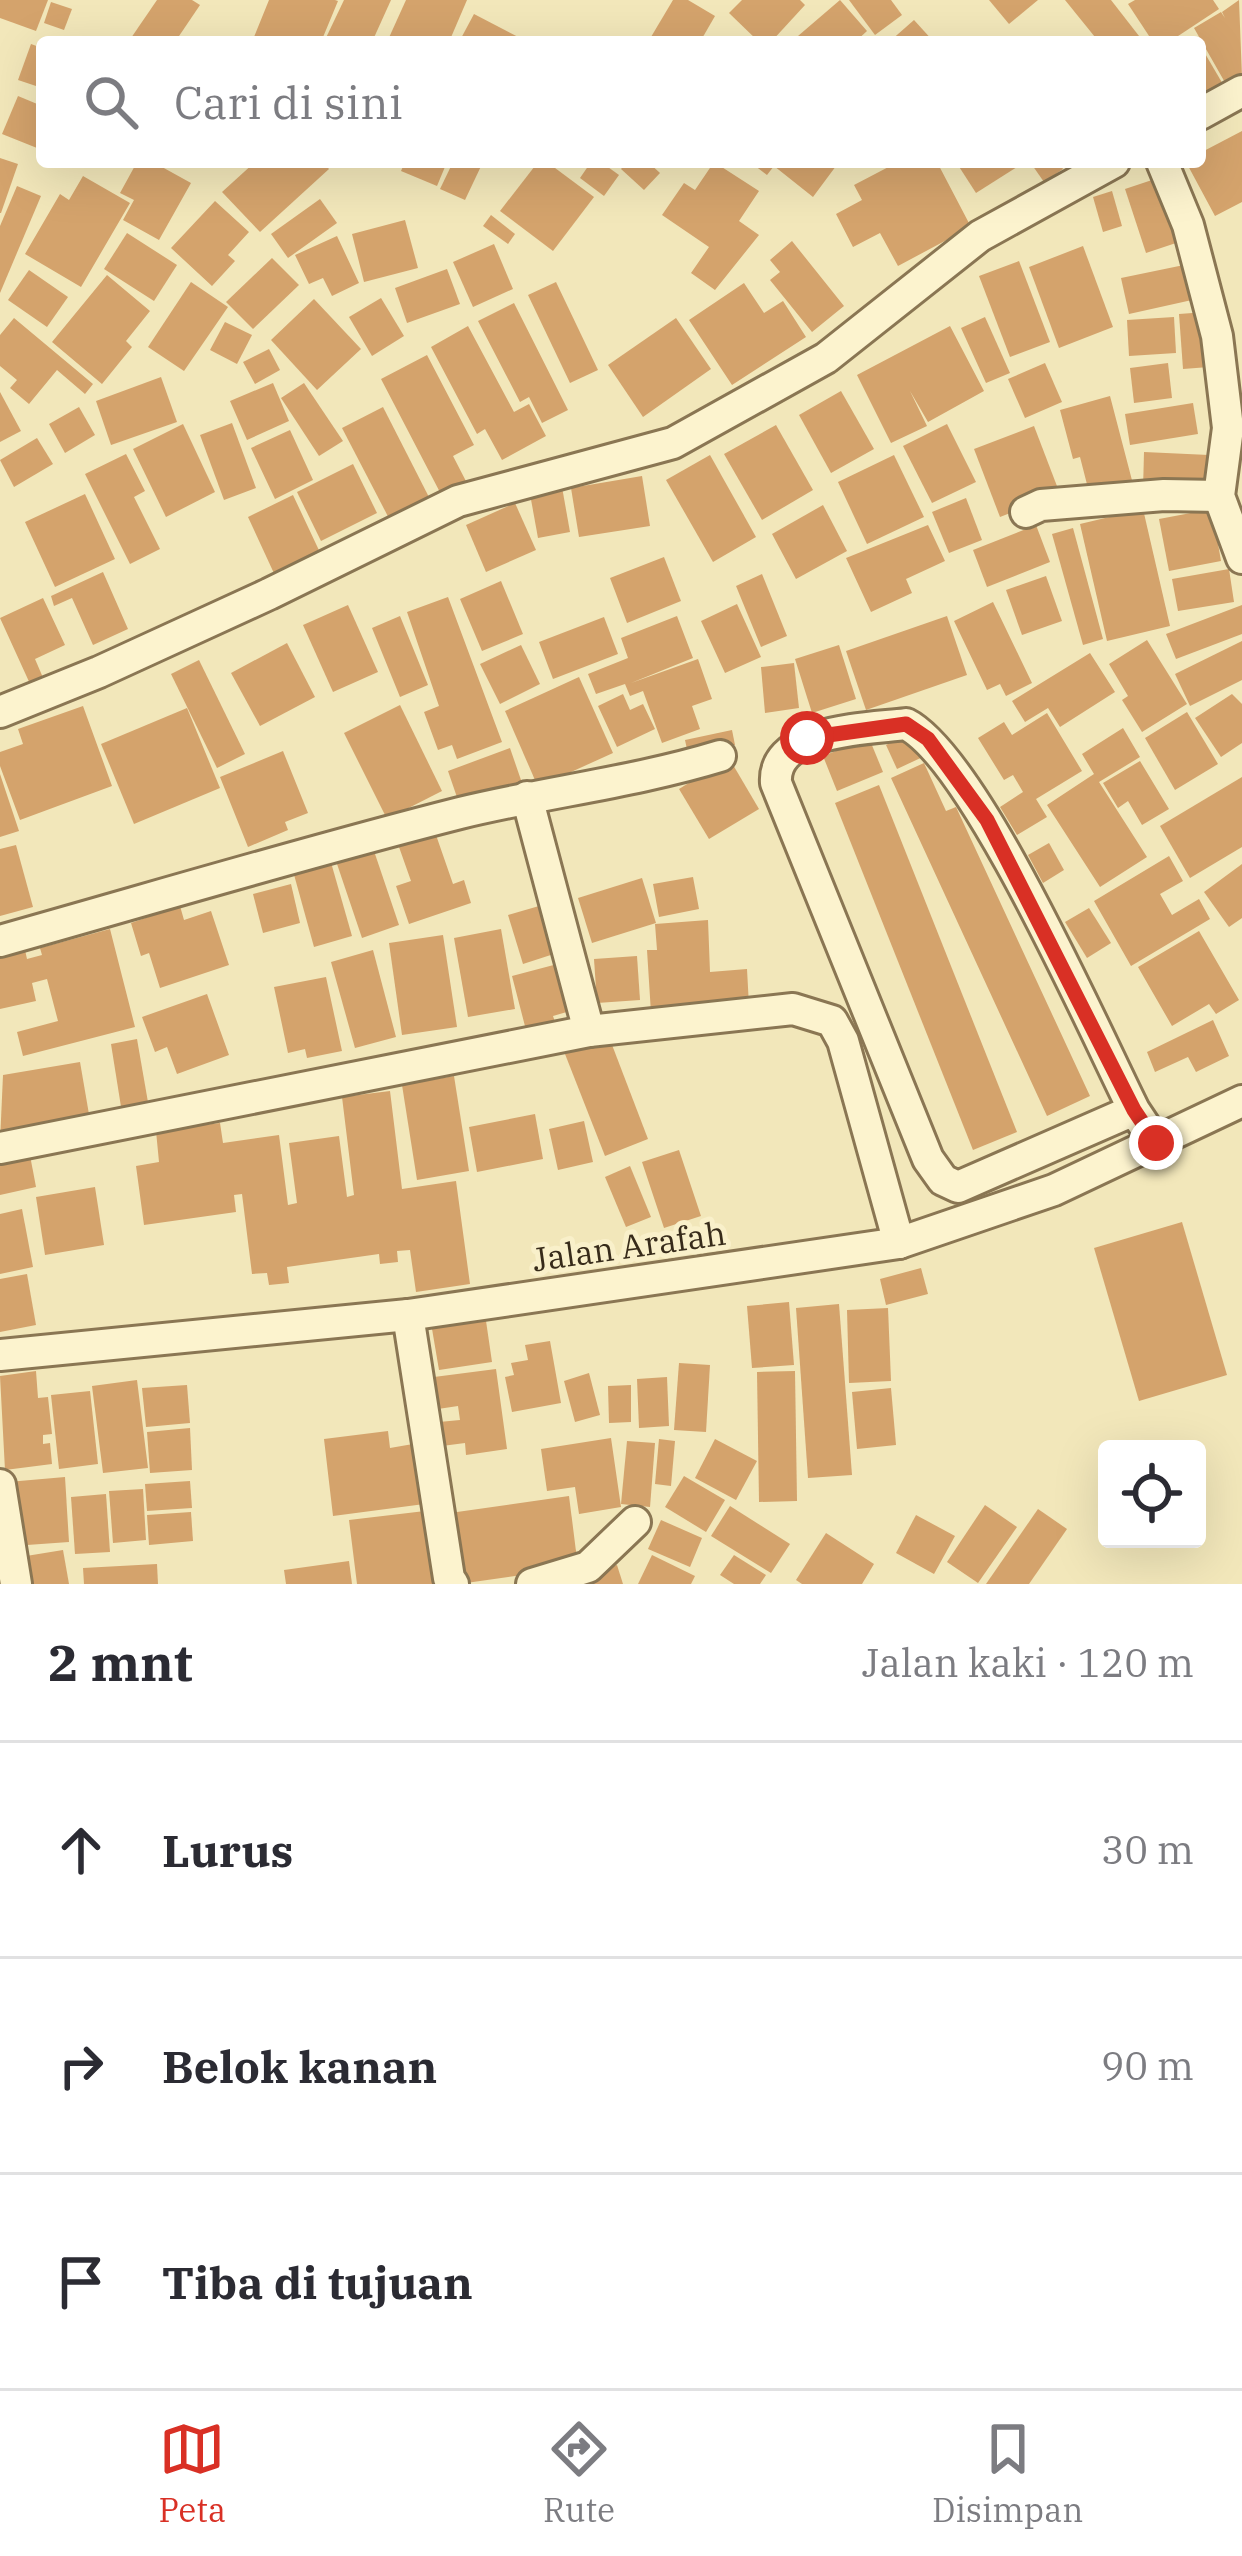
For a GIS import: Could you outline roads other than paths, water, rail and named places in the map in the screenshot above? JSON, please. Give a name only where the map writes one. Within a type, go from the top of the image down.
[{"type":"street","points":[[1206,111],[1242,91]]},
{"type":"street","points":[[0,712],[248,604],[458,501],[673,443],[826,358],[980,236],[1103,168]]},
{"type":"street","points":[[1164,168],[1188,225],[1217,336],[1228,428],[1219,496],[1242,558]]},
{"type":"street","points":[[1026,512],[1041,506],[1164,495],[1219,496]]},
{"type":"street","points":[[1134,1110],[958,1187],[943,1180],[928,1159],[776,783],[781,761],[807,738],[827,735],[906,724],[928,739],[987,820],[1134,1110],[1156,1143]]},
{"type":"street","points":[[0,941],[527,796],[663,773],[720,756]]},
{"type":"street","points":[[527,796],[589,1031]]},
{"type":"street","points":[[0,1148],[589,1031],[794,1009],[832,1021],[843,1041],[899,1243]]},
{"type":"street","name":"Jalan Arafah","points":[[0,1355],[408,1316],[899,1243],[1054,1190],[1242,1101]]},
{"type":"street","points":[[408,1316],[453,1584]]},
{"type":"street","points":[[0,1485],[16,1584]]},
{"type":"street","points":[[532,1584],[588,1567],[635,1522]]}]
